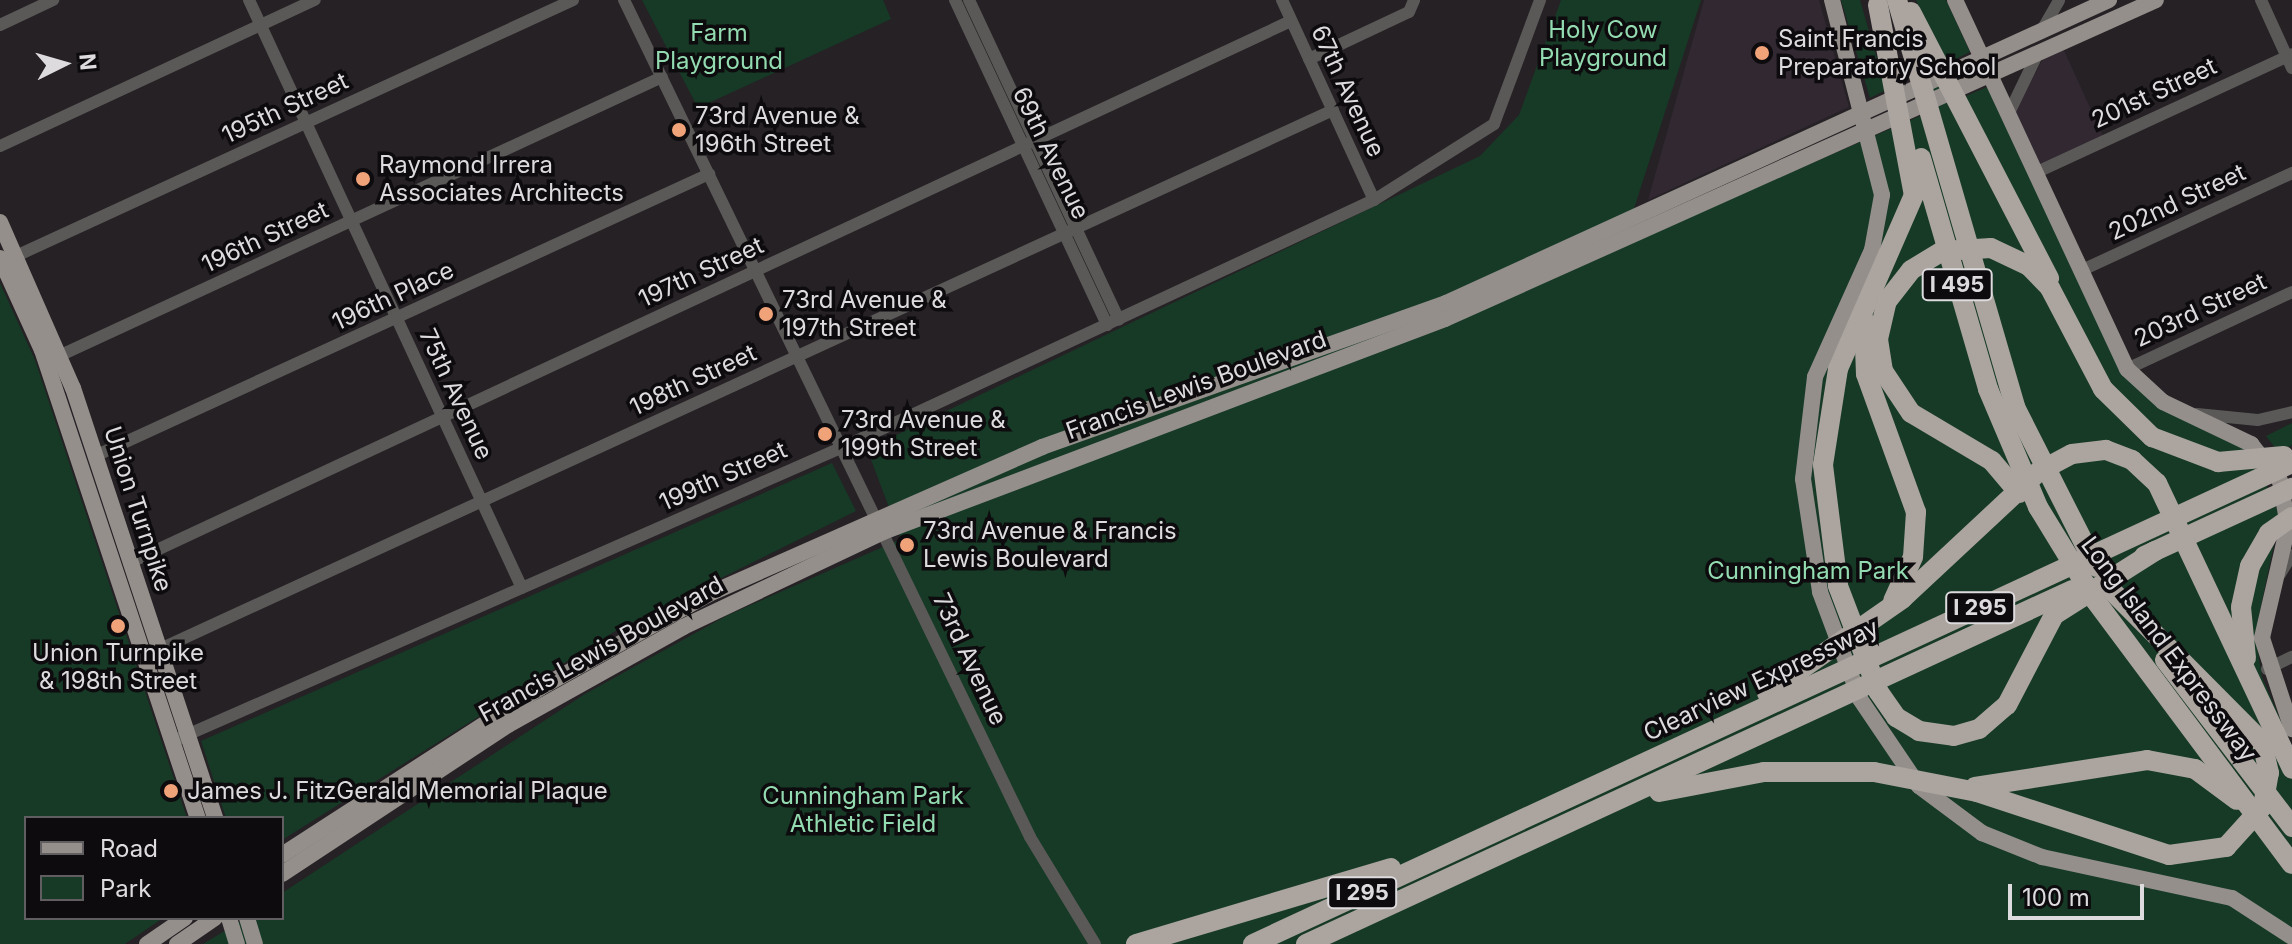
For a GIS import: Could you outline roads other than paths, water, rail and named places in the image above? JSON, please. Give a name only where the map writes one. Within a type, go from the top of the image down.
[{"type":"highway","points":[[1907,0],[2080,347]]},
{"type":"highway","points":[[1884,2],[1914,184],[1909,216],[1838,369],[1824,438],[1826,520],[1838,621],[1877,709],[1927,734],[1979,729],[2007,705],[2054,615],[2155,551]]},
{"type":"highway","name":"Long Island Expressway","points":[[1884,2],[1988,389],[2073,550],[2292,864]]},
{"type":"highway","points":[[2073,550],[2005,472],[1919,419],[1887,381],[1879,351],[1883,310],[1926,259],[1951,248],[1991,248],[2044,280],[2080,347],[2120,410],[2165,444],[2229,464],[2292,453]]},
{"type":"highway","points":[[1858,634],[1900,590],[1917,533],[1911,491],[1863,363],[1862,327],[1876,286]]},
{"type":"highway","points":[[1667,752],[1858,634],[1995,509],[2072,454],[2124,455],[2160,490],[2281,758]]},
{"type":"highway","name":"Clearview Expressway","points":[[1253,944],[2292,463]]},
{"type":"highway","name":"Clearview Expressway","points":[[1306,944],[2292,488]]},
{"type":"highway","points":[[1947,784],[2169,855],[2204,855],[2234,842],[2263,806],[2281,758],[2246,660],[2241,607],[2255,554],[2292,517]]},
{"type":"highway","points":[[2104,596],[2248,721],[2281,758]]},
{"type":"highway","name":"Long Island Expressway","points":[[2104,596],[2292,827]]},
{"type":"highway","points":[[1553,829],[1710,779],[1803,769],[1874,772],[1947,784],[1991,786],[2127,761],[2177,763],[2228,790],[2292,873]]},
{"type":"highway","points":[[1136,944],[1472,843]]},
{"type":"highway","points":[[1336,944],[1454,875]]},
{"type":"main road","points":[[1832,0],[1871,131],[1881,183],[1876,237],[1824,349],[1805,436],[1806,522],[1838,621]]},
{"type":"main road","points":[[1955,0],[2127,369],[2182,412],[2251,444],[2283,491],[2288,549],[2269,599],[2267,669],[2292,729]]},
{"type":"main road","name":"Francis Lewis Boulevard","points":[[284,873],[508,725],[683,627],[880,524],[1042,447],[1446,303],[1866,114],[1890,112],[1958,81],[1983,60],[2086,4],[2109,0]]},
{"type":"main road","name":"Francis Lewis Boulevard","points":[[1958,81],[1990,76],[2156,0]]},
{"type":"main road","name":"Francis Lewis Boulevard","points":[[284,854],[553,681],[709,594],[880,524],[1445,319],[1871,131],[1890,112]]},
{"type":"main road","name":"Union Turnpike","points":[[0,222],[8,257],[180,738],[214,816]]},
{"type":"main road","name":"Union Turnpike","points":[[8,257],[61,355],[158,650],[198,816]]},
{"type":"main road","points":[[1877,709],[1919,786],[1982,833],[2042,857],[2232,898],[2292,937]]},
{"type":"main road","points":[[147,944],[182,920]]},
{"type":"main road","points":[[177,944],[212,920]]},
{"type":"main road","points":[[230,920],[237,944]]},
{"type":"main road","points":[[248,920],[255,944]]},
{"type":"street","points":[[0,25],[53,0]]},
{"type":"street","name":"75th Avenue","points":[[249,0],[522,588]]},
{"type":"street","points":[[0,146],[315,0]]},
{"type":"street","name":"195th Street","points":[[8,257],[573,0]]},
{"type":"street","name":"73rd Avenue","points":[[624,0],[1030,837],[1095,944]]},
{"type":"street","name":"69th Avenue","points":[[955,0],[1028,143],[1113,322]]},
{"type":"street","name":"69th Avenue","points":[[969,0],[1028,143]]},
{"type":"street","name":"67th Avenue","points":[[1282,0],[1374,200]]},
{"type":"street","points":[[1309,59],[1409,12],[1414,0]]},
{"type":"street","name":"199th Street","points":[[180,738],[843,447],[1374,200],[1494,124],[1540,0]]},
{"type":"street","points":[[2042,30],[2059,0]]},
{"type":"street","points":[[2261,0],[2290,60]]},
{"type":"street","name":"197th Street","points":[[129,563],[1291,21]]},
{"type":"street","points":[[2008,115],[2037,55]]},
{"type":"street","name":"201st Street","points":[[2035,173],[2290,60]]},
{"type":"street","name":"196th Street","points":[[61,355],[662,77]]},
{"type":"street","name":"198th Street","points":[[158,650],[1333,110]]},
{"type":"street","name":"202nd Street","points":[[2080,271],[2292,173]]},
{"type":"street","name":"196th Place","points":[[95,456],[709,174]]},
{"type":"street","name":"203rd Street","points":[[2127,369],[2292,292]]},
{"type":"street","points":[[2182,412],[2258,420],[2292,412]]},
{"type":"street","points":[[2267,669],[2292,657]]},
{"type":"place","name":"Saint Francis Preparatory School","points":[[1762,53]]},
{"type":"place","name":"73rd Avenue & 196th Street","points":[[679,130]]},
{"type":"place","name":"Raymond Irrera Associates Architects","points":[[363,179]]},
{"type":"place","name":"73rd Avenue & 197th Street","points":[[766,314]]},
{"type":"place","name":"73rd Avenue & 199th Street","points":[[825,434]]},
{"type":"place","name":"73rd Avenue & Francis Lewis Boulevard","points":[[907,545]]},
{"type":"place","name":"Union Turnpike & 198th Street","points":[[118,626]]},
{"type":"place","name":"James J. FitzGerald Memorial Plaque","points":[[171,791]]},
{"type":"park label","name":"Holy Cow Playground","points":[[1603,44]]},
{"type":"park label","name":"Farm Playground","points":[[719,47]]},
{"type":"park label","name":"Cunningham Park","points":[[1808,571]]},
{"type":"park label","name":"Cunningham Park Athletic Field","points":[[863,810]]}]
